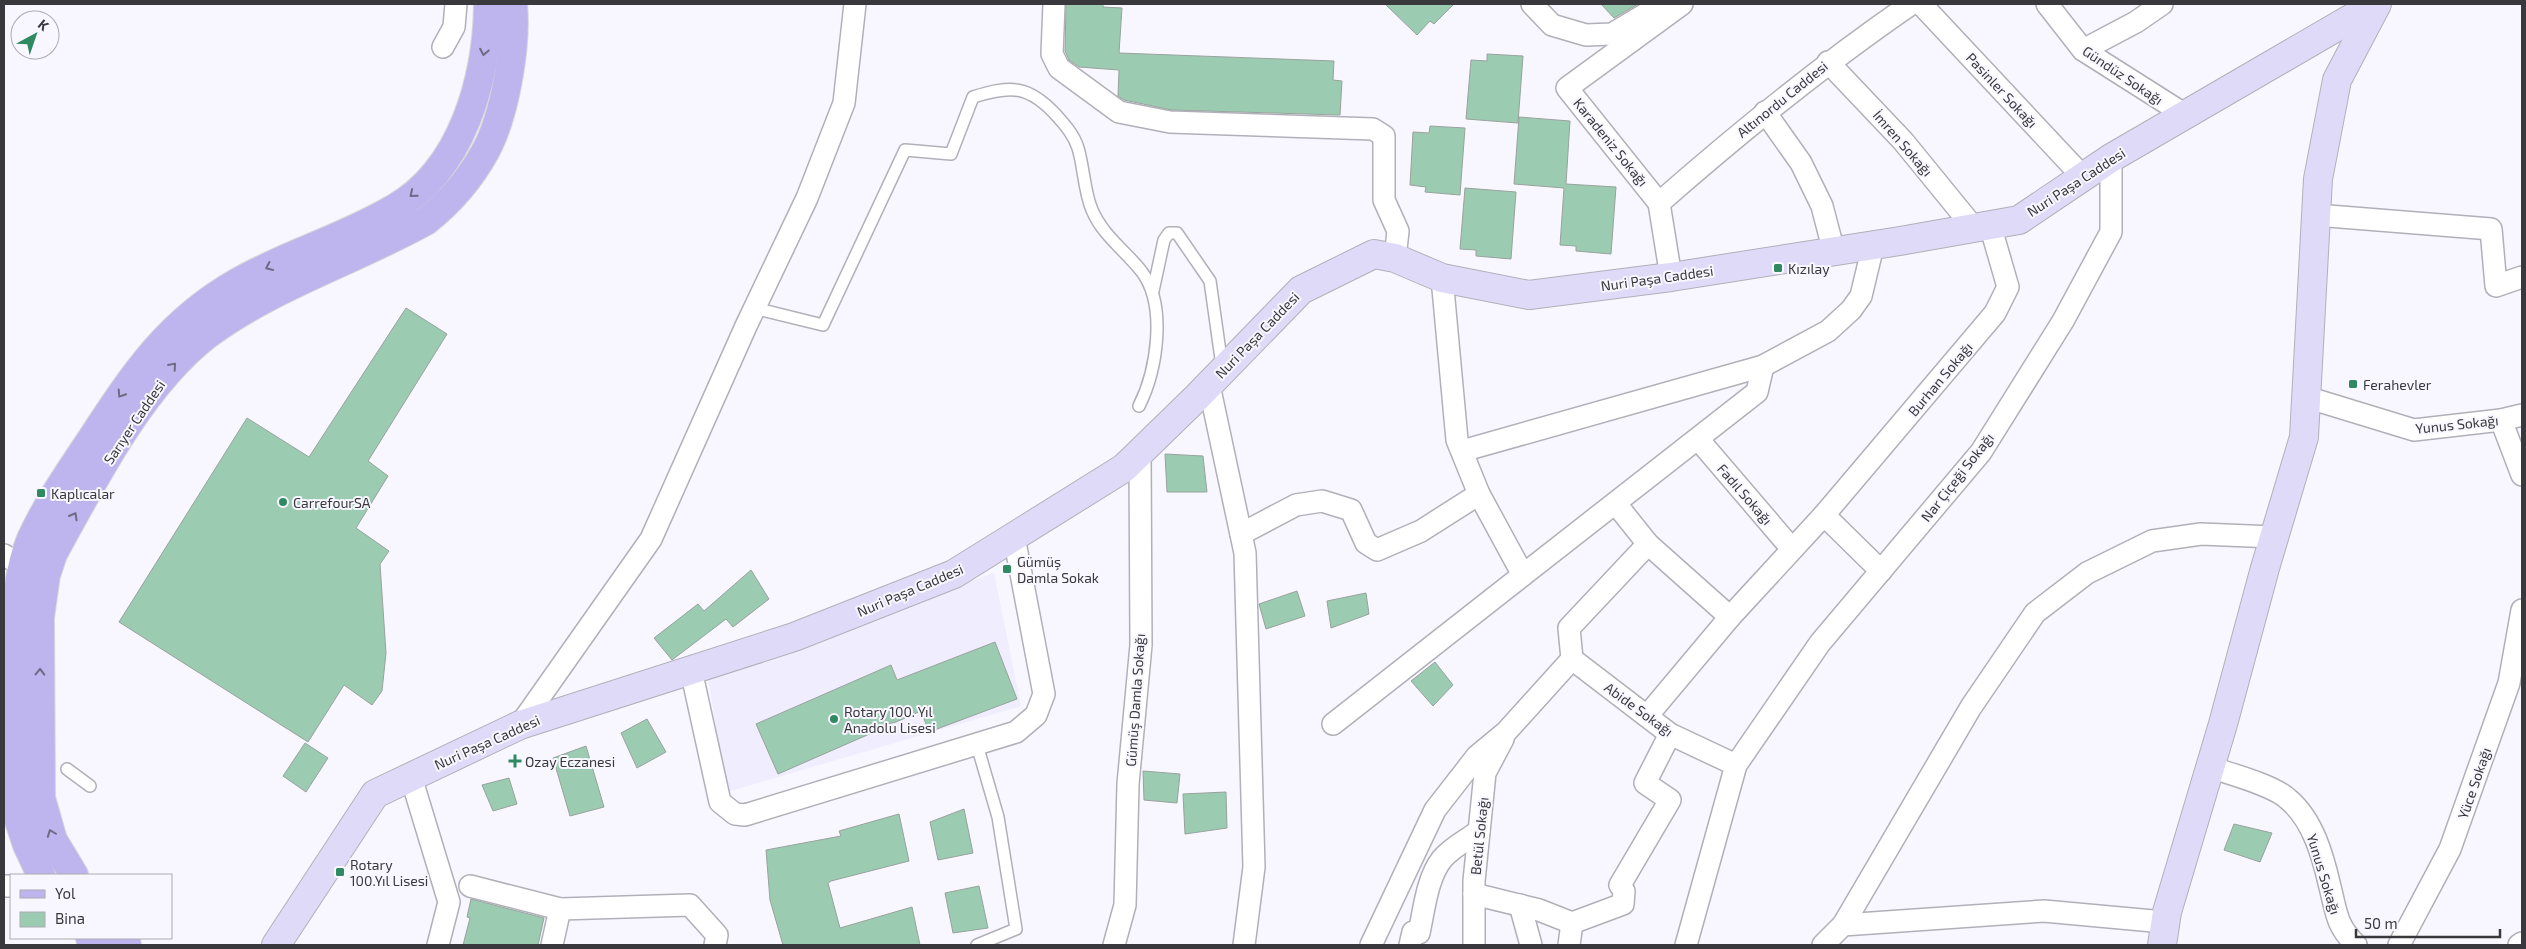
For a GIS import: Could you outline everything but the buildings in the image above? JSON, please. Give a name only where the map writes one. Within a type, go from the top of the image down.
[{"type":"main road","name":"Sarıyer Caddesi","points":[[41,874],[27,845],[18,818],[15,785],[14,638],[16,606],[31,539],[73,466],[133,376],[173,330],[200,307],[239,282],[393,210],[429,181],[444,161],[460,133],[478,87],[488,32],[488,4]]},
{"type":"main road","name":"Sarıyer Caddesi","points":[[24,565],[63,536],[136,413],[154,387],[180,358],[207,335],[255,304],[397,237],[426,221],[445,206],[464,184],[485,151],[508,83],[513,4]]},
{"type":"main road","name":"Sarıyer Caddesi","points":[[24,565],[40,617],[41,798],[64,872]]},
{"type":"street","points":[[444,47],[454,27],[456,4]]},
{"type":"street","points":[[520,724],[651,539],[754,308],[807,198],[844,103],[855,4]]},
{"type":"street","points":[[1054,4],[1052,54],[1059,68],[1119,112],[1170,122],[1372,129],[1384,136],[1384,200],[1398,231],[1395,258]]},
{"type":"street","points":[[1532,4],[1552,25],[1586,35],[1612,34],[1663,4]]},
{"type":"street","name":"Karadeniz Sokağı","points":[[1660,203],[1567,88],[1682,4]]},
{"type":"street","name":"Altınordu Caddesi","points":[[1660,203],[1765,112],[1828,62],[1911,4]]},
{"type":"street","name":"Pasinler Sokağı","points":[[1920,4],[2083,177]]},
{"type":"street","name":"Gündüz Sokağı","points":[[2047,4],[2083,50],[2187,116]]},
{"type":"street","points":[[2083,50],[2136,22],[2162,4]]},
{"type":"street","points":[[1843,925],[2044,911],[2163,934],[2274,537],[2304,437],[2318,179],[2337,80],[2377,4]]},
{"type":"street","name":"Nuri Paşa Caddesi","points":[[276,945],[375,794],[520,724],[794,637],[954,574],[1124,468],[1301,290],[1374,254],[1395,258],[1442,278],[1529,295],[1670,277],[1834,252],[2019,220],[2111,158],[2187,116],[2377,4]]},
{"type":"street","name":"İmren Sokağı","points":[[1828,62],[1982,226]]},
{"type":"street","points":[[1765,112],[1802,164],[1822,206],[1834,252]]},
{"type":"street","name":"Nar Çiçeği Sokağı","points":[[1686,945],[1736,766],[1820,643],[1981,452],[2063,321],[2111,232],[2111,158]]},
{"type":"street","points":[[1660,203],[1670,277]]},
{"type":"street","points":[[2316,215],[2491,229],[2496,286],[2522,277]]},
{"type":"street","name":"Burhan Sokağı","points":[[1647,716],[1730,617],[1824,515],[1995,313],[2008,286],[1982,226]]},
{"type":"street","points":[[1462,451],[1763,366],[1828,331],[1851,310],[1861,296],[1873,246]]},
{"type":"street","points":[[1442,278],[1457,440],[1479,494],[1523,575]]},
{"type":"street","points":[[1333,724],[1757,392],[1763,366]]},
{"type":"street","points":[[1216,377],[1245,552],[1254,867],[1244,945]]},
{"type":"street","name":"Yunus Sokağı","points":[[2306,397],[2414,430],[2501,420],[2522,415]]},
{"type":"street","points":[[2501,420],[2522,475]]},
{"type":"street","name":"Fadıl Sokağı","points":[[1698,439],[1792,549]]},
{"type":"street","name":"Gümüş Damla Sokağı","points":[[1114,945],[1125,905],[1128,784],[1141,645],[1140,453]]},
{"type":"street","points":[[1241,534],[1296,505],[1322,500],[1351,510],[1366,543],[1377,550],[1421,531],[1479,494]]},
{"type":"street","points":[[1616,504],[1648,544],[1730,617]]},
{"type":"street","points":[[1824,515],[1880,571]]},
{"type":"street","points":[[1823,945],[1843,925],[1971,707],[2034,612],[2087,573],[2152,541],[2201,534],[2274,537]]},
{"type":"street","points":[[691,670],[720,802],[726,809],[735,814],[745,815],[1016,732],[1036,716],[1044,694],[1014,537]]},
{"type":"street","points":[[1371,945],[1435,810],[1477,756],[1506,732],[1572,659],[1569,628],[1648,544]]},
{"type":"street","name":"Yüce Sokağı","points":[[2398,945],[2450,849],[2509,683],[2522,610]]},
{"type":"street","name":"Abide Sokağı","points":[[1572,659],[1670,734],[1736,766]]},
{"type":"street","name":"Betül Sokağı","points":[[1474,945],[1474,894],[1485,773],[1506,732]]},
{"type":"street","points":[[1474,894],[1520,905],[1572,923],[1623,904],[1624,891],[1620,885],[1670,800],[1645,783],[1670,734]]},
{"type":"street","name":"Yunus Sokağı","points":[[2210,767],[2249,780],[2287,797],[2308,820],[2327,871],[2341,930],[2356,945]]},
{"type":"street","points":[[410,777],[449,902],[438,945]]},
{"type":"street","points":[[1418,941],[1430,884],[1441,860],[1453,848],[1479,831]]},
{"type":"street","points":[[470,886],[560,909],[690,905],[717,935],[715,945]]},
{"type":"street","points":[[1520,905],[1531,945]]},
{"type":"street","points":[[552,945],[560,909]]},
{"type":"street","points":[[1569,945],[1572,923]]},
{"type":"lane","points":[[754,308],[823,325],[905,150],[951,154],[973,97],[995,90],[1012,89],[1030,92],[1047,105],[1068,128],[1078,146],[1092,210],[1101,226],[1142,272],[1153,290],[1158,316],[1154,354],[1144,396],[1139,406]]},
{"type":"lane","points":[[1153,290],[1164,240],[1169,233],[1177,233],[1210,281],[1216,377]]},
{"type":"lane","points":[[977,745],[998,817],[1016,929],[977,945]]},
{"type":"lane","points":[[68,769],[90,786]]},
{"type":"shaded area","points":[[994,573],[1021,706],[727,792],[707,673]]},
{"type":"place","name":"Kızılay","points":[[1778,268]]},
{"type":"place","name":"Ferahevler","points":[[2353,384]]},
{"type":"place","name":"Kaplıcalar","points":[[41,493]]},
{"type":"place","name":"CarrefourSA","points":[[283,502]]},
{"type":"place","name":"Gümüş Damla Sokak","points":[[1007,569]]},
{"type":"place","name":"Rotary 100. Yıl Anadolu Lisesi","points":[[834,719]]},
{"type":"place","name":"Ozay Eczanesi","points":[[515,761]]},
{"type":"place","name":"Rotary 100.Yıl Lisesi","points":[[340,872]]}]
